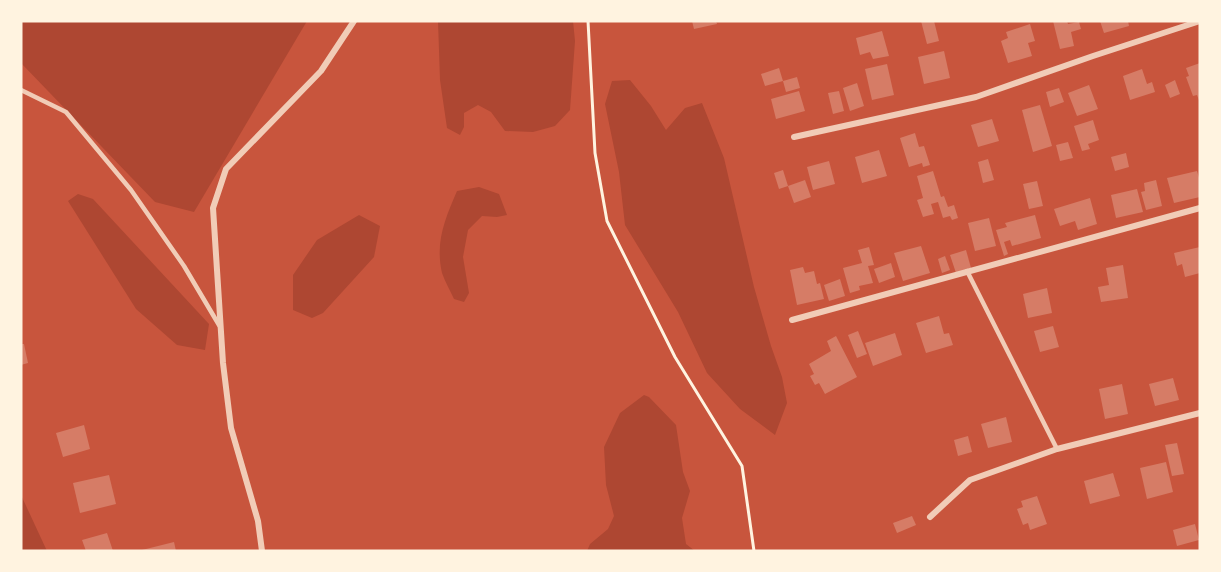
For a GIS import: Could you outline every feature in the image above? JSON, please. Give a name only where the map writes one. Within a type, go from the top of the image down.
[{"type":"street","points":[[262,551],[258,521],[231,428],[223,363],[213,208],[226,169],[321,71],[354,21]]},
{"type":"street","points":[[794,137],[976,97],[1200,21]]},
{"type":"street","points":[[792,320],[1200,208]]},
{"type":"street","points":[[930,517],[970,480],[1057,449],[1200,413]]},
{"type":"lane","points":[[21,90],[66,112],[131,190],[184,266],[221,328]]},
{"type":"lane","points":[[968,271],[1057,449]]},
{"type":"path","points":[[588,21],[595,153],[607,221],[675,357],[742,466],[754,551]]},
{"type":"shaded area","points":[[21,21],[307,21],[194,212],[155,202],[21,63]]},
{"type":"shaded area","points":[[438,21],[573,21],[575,41],[570,110],[555,126],[533,132],[505,131],[491,112],[478,105],[464,113],[464,127],[460,135],[447,128],[440,80]]},
{"type":"shaded area","points":[[630,80],[651,106],[666,130],[685,108],[702,103],[724,158],[754,287],[782,377],[787,403],[775,435],[740,409],[707,373],[678,312],[625,225],[619,172],[605,104],[612,81]]},
{"type":"shaded area","points":[[479,187],[499,194],[507,215],[482,216],[468,230],[463,257],[469,293],[464,302],[454,299],[443,276],[440,262],[441,241],[445,221],[457,191]]},
{"type":"shaded area","points":[[78,194],[93,199],[209,324],[205,350],[177,345],[136,309],[68,201]]},
{"type":"shaded area","points":[[359,215],[380,226],[374,257],[323,313],[312,318],[293,310],[293,275],[317,240]]},
{"type":"shaded area","points":[[644,395],[649,397],[676,425],[683,472],[690,491],[682,518],[686,544],[695,551],[587,551],[590,544],[608,529],[614,516],[606,485],[604,447],[620,413]]},
{"type":"shaded area","points":[[21,495],[47,551],[21,551]]},
{"type":"building","points":[[692,21],[716,21],[717,24],[694,29]]},
{"type":"building","points":[[921,21],[934,21],[939,41],[927,44]]},
{"type":"building","points":[[1053,21],[1067,21],[1068,24],[1079,22],[1081,29],[1071,32],[1074,46],[1060,49]]},
{"type":"building","points":[[1100,21],[1128,21],[1129,26],[1104,33]]},
{"type":"building","points":[[1030,24],[1035,41],[1028,43],[1032,56],[1008,63],[1001,41],[1008,38],[1006,32]]},
{"type":"building","points":[[882,31],[889,56],[873,59],[870,52],[860,55],[856,38]]},
{"type":"building","points":[[944,51],[950,78],[924,84],[918,57]]},
{"type":"building","points":[[1200,63],[1200,103],[1197,95],[1193,96],[1186,77],[1189,76],[1186,68]]},
{"type":"building","points":[[887,64],[894,95],[872,100],[865,69]]},
{"type":"building","points":[[779,68],[783,81],[765,86],[761,74]]},
{"type":"building","points":[[1142,69],[1147,84],[1152,82],[1155,92],[1130,100],[1123,76]]},
{"type":"building","points":[[797,77],[800,88],[786,92],[783,81]]},
{"type":"building","points":[[1175,80],[1180,94],[1170,98],[1165,85]]},
{"type":"building","points":[[857,83],[864,106],[850,111],[843,88]]},
{"type":"building","points":[[1089,85],[1098,109],[1077,116],[1068,93]]},
{"type":"building","points":[[1059,88],[1064,102],[1050,107],[1046,92]]},
{"type":"building","points":[[799,91],[805,111],[776,119],[771,99]]},
{"type":"building","points":[[839,91],[844,111],[833,114],[828,93]]},
{"type":"building","points":[[1040,105],[1052,146],[1033,152],[1022,110]]},
{"type":"building","points":[[992,119],[999,141],[978,147],[971,125]]},
{"type":"building","points":[[1093,120],[1099,140],[1088,144],[1090,149],[1082,151],[1074,126]]},
{"type":"building","points":[[915,133],[919,147],[924,146],[930,165],[923,167],[922,163],[909,167],[900,138]]},
{"type":"building","points":[[1068,142],[1073,158],[1060,161],[1056,145]]},
{"type":"building","points":[[879,150],[887,176],[862,183],[855,157]]},
{"type":"building","points":[[1126,153],[1129,167],[1115,171],[1111,157]]},
{"type":"building","points":[[988,159],[994,180],[983,183],[978,162]]},
{"type":"building","points":[[829,161],[835,184],[813,190],[807,167]]},
{"type":"building","points":[[783,170],[788,186],[779,189],[774,173]]},
{"type":"building","points":[[933,171],[941,197],[944,196],[948,207],[954,205],[958,218],[952,220],[950,216],[943,218],[938,202],[931,204],[934,214],[923,217],[917,200],[923,198],[917,176]]},
{"type":"building","points":[[1197,171],[1200,181],[1200,197],[1174,203],[1167,178]]},
{"type":"building","points":[[805,180],[811,197],[794,203],[788,186]]},
{"type":"building","points":[[1156,180],[1162,206],[1146,210],[1141,192],[1145,191],[1144,183]]},
{"type":"building","points":[[1037,181],[1043,206],[1029,209],[1023,184]]},
{"type":"building","points":[[1137,189],[1143,212],[1116,218],[1111,195]]},
{"type":"building","points":[[1090,198],[1097,224],[1078,230],[1075,221],[1060,226],[1054,209]]},
{"type":"building","points":[[1035,215],[1041,238],[1012,246],[1010,240],[1004,242],[1008,254],[1004,256],[996,230],[1007,227],[1005,223]]},
{"type":"building","points":[[989,218],[996,246],[975,251],[968,223]]},
{"type":"building","points":[[921,246],[930,273],[903,281],[894,253]]},
{"type":"building","points":[[869,247],[874,265],[868,266],[873,283],[859,286],[860,290],[850,293],[843,268],[862,263],[858,250]]},
{"type":"building","points":[[1200,247],[1200,273],[1185,277],[1182,264],[1177,266],[1174,253]]},
{"type":"building","points":[[966,250],[971,268],[956,273],[950,255]]},
{"type":"building","points":[[945,256],[950,270],[942,273],[938,259]]},
{"type":"building","points":[[891,263],[895,277],[879,283],[874,269]]},
{"type":"building","points":[[1123,265],[1128,298],[1101,302],[1098,287],[1109,285],[1106,268]]},
{"type":"building","points":[[803,267],[805,273],[814,271],[824,299],[797,305],[790,270]]},
{"type":"building","points":[[840,279],[845,296],[829,301],[824,285]]},
{"type":"building","points":[[1047,288],[1052,313],[1028,318],[1023,294]]},
{"type":"building","points":[[939,316],[944,334],[949,333],[953,345],[926,353],[916,323]]},
{"type":"building","points":[[1053,326],[1059,347],[1040,352],[1034,331]]},
{"type":"building","points":[[858,331],[867,354],[857,358],[848,335]]},
{"type":"building","points":[[895,333],[902,355],[873,366],[865,343]]},
{"type":"building","points":[[836,336],[857,377],[825,394],[819,383],[815,385],[810,376],[814,374],[809,364],[831,351],[827,341]]},
{"type":"building","points":[[21,344],[24,344],[28,363],[21,365]]},
{"type":"building","points":[[1173,378],[1179,400],[1155,406],[1149,384]]},
{"type":"building","points":[[1122,384],[1128,414],[1105,419],[1099,389]]},
{"type":"building","points":[[1006,417],[1012,442],[988,448],[981,424]]},
{"type":"building","points":[[84,425],[90,449],[63,457],[56,433]]},
{"type":"building","points":[[968,436],[972,452],[958,456],[954,440]]},
{"type":"building","points":[[1177,443],[1184,474],[1172,476],[1165,445]]},
{"type":"building","points":[[1166,462],[1173,492],[1147,499],[1140,468]]},
{"type":"building","points":[[1113,473],[1120,496],[1090,504],[1084,481]]},
{"type":"building","points":[[109,475],[116,504],[80,513],[73,483]]},
{"type":"building","points":[[1037,496],[1047,524],[1030,530],[1028,523],[1023,525],[1017,509],[1023,507],[1021,501]]},
{"type":"building","points":[[912,516],[916,525],[897,533],[893,523]]},
{"type":"building","points":[[1195,524],[1199,540],[1177,546],[1173,530]]},
{"type":"building","points":[[107,533],[113,551],[86,551],[82,540]]},
{"type":"building","points":[[174,542],[176,551],[142,551],[142,550]]}]
